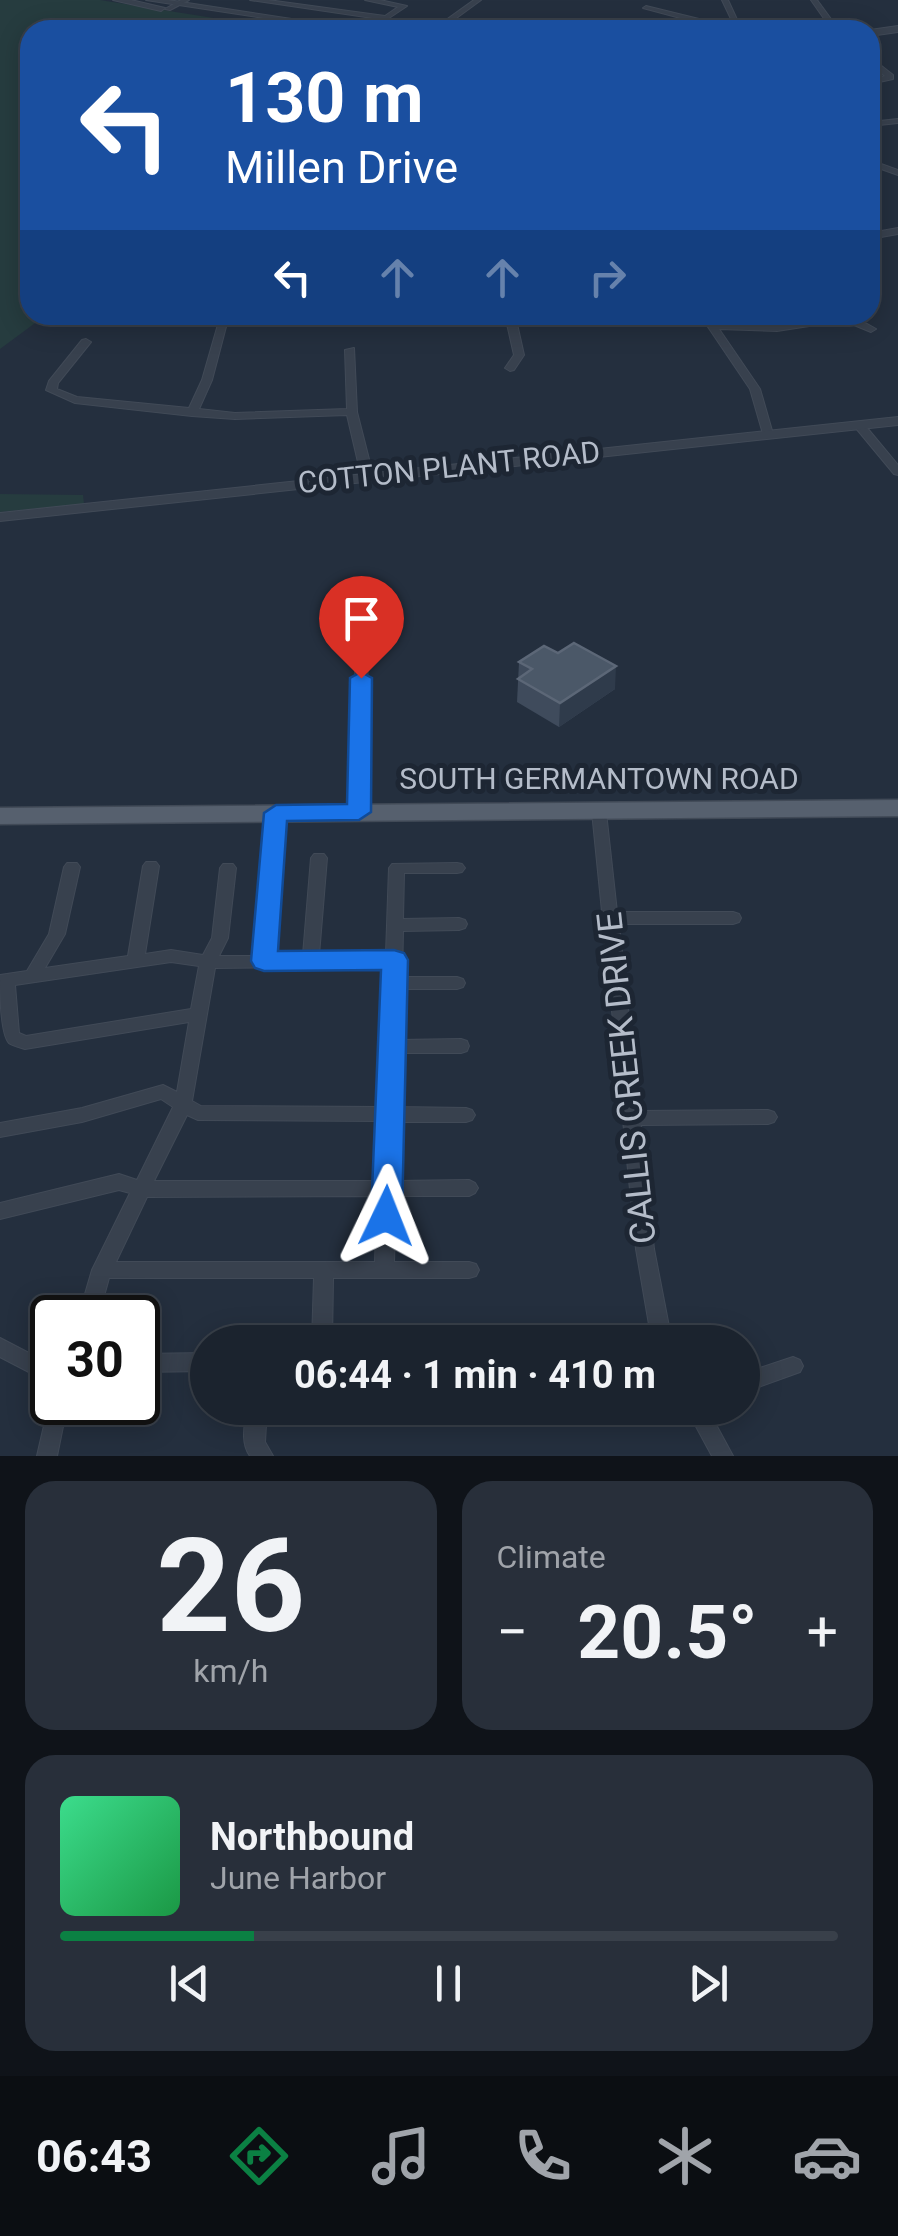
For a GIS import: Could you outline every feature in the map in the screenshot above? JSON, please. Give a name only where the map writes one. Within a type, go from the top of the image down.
[{"type":"main road","name":"SOUTH GERMANTOWN ROAD","points":[[0,816],[898,808]]},
{"type":"street","points":[[116,0],[286,20]]},
{"type":"street","points":[[150,0],[259,20]]},
{"type":"street","points":[[253,0],[386,18],[404,6],[368,0]]},
{"type":"street","points":[[449,20],[478,0]]},
{"type":"street","points":[[646,8],[695,20]]},
{"type":"street","points":[[192,412],[208,384],[211,356],[221,325]]},
{"type":"street","points":[[510,368],[519,355],[512,325]]},
{"type":"street","points":[[711,325],[755,389],[768,434]]},
{"type":"street","points":[[750,325],[794,325]]},
{"type":"street","points":[[859,325],[871,329]]},
{"type":"street","points":[[86,342],[53,383],[51,388],[56,394],[84,401],[254,416],[352,412]]},
{"type":"street","points":[[350,350],[352,412],[367,475]]},
{"type":"street","name":"COTTON PLANT ROAD","points":[[0,517],[898,420]]},
{"type":"street","points":[[859,425],[898,472]]},
{"type":"street","points":[[359,812],[362,631]]},
{"type":"street","name":"CALLIS CREEK DRIVE","points":[[599,812],[646,1249],[659,1325]]},
{"type":"street","points":[[264,961],[276,813]]},
{"type":"street","points":[[310,960],[318,858]]},
{"type":"street","points":[[32,977],[57,934],[72,866]]},
{"type":"street","points":[[136,959],[151,866]]},
{"type":"street","points":[[95,1295],[102,1270],[184,1104],[208,962],[220,938],[228,868]]},
{"type":"street","points":[[384,1270],[397,868],[457,868]]},
{"type":"street","points":[[610,918],[733,918]]},
{"type":"street","points":[[395,925],[459,924]]},
{"type":"street","points":[[200,1014],[25,1043],[12,1037],[3,981],[136,959],[180,956],[208,962],[394,960]]},
{"type":"street","points":[[394,983],[458,983]]},
{"type":"street","points":[[392,1047],[461,1046]]},
{"type":"street","points":[[0,1130],[82,1115],[163,1092],[198,1113],[466,1114]]},
{"type":"street","points":[[634,1118],[768,1118]]},
{"type":"street","points":[[0,1211],[119,1182],[142,1189],[469,1188]]},
{"type":"street","points":[[102,1270],[468,1270]]},
{"type":"street","points":[[322,1325],[324,1270]]},
{"type":"street","points":[[0,1346],[30,1363]]},
{"type":"street","points":[[160,1363],[190,1362]]},
{"type":"street","points":[[760,1378],[793,1366]]},
{"type":"street","points":[[47,1456],[53,1425]]},
{"type":"street","points":[[256,1425],[254,1446],[263,1456]]},
{"type":"street","points":[[706,1425],[724,1456]]},
{"type":"green space","points":[[0,0],[100,0],[226,20],[20,20],[20,325],[32,325],[0,349]]},
{"type":"green space","points":[[0,494],[83,495],[84,504],[0,512]]},
{"type":"building","points":[[574,643],[616,666],[560,703],[518,679],[532,669],[519,662],[544,646],[558,653]]},
{"type":"route","points":[[361,678],[359,812],[276,813],[264,961],[394,960],[386,1216]]}]
